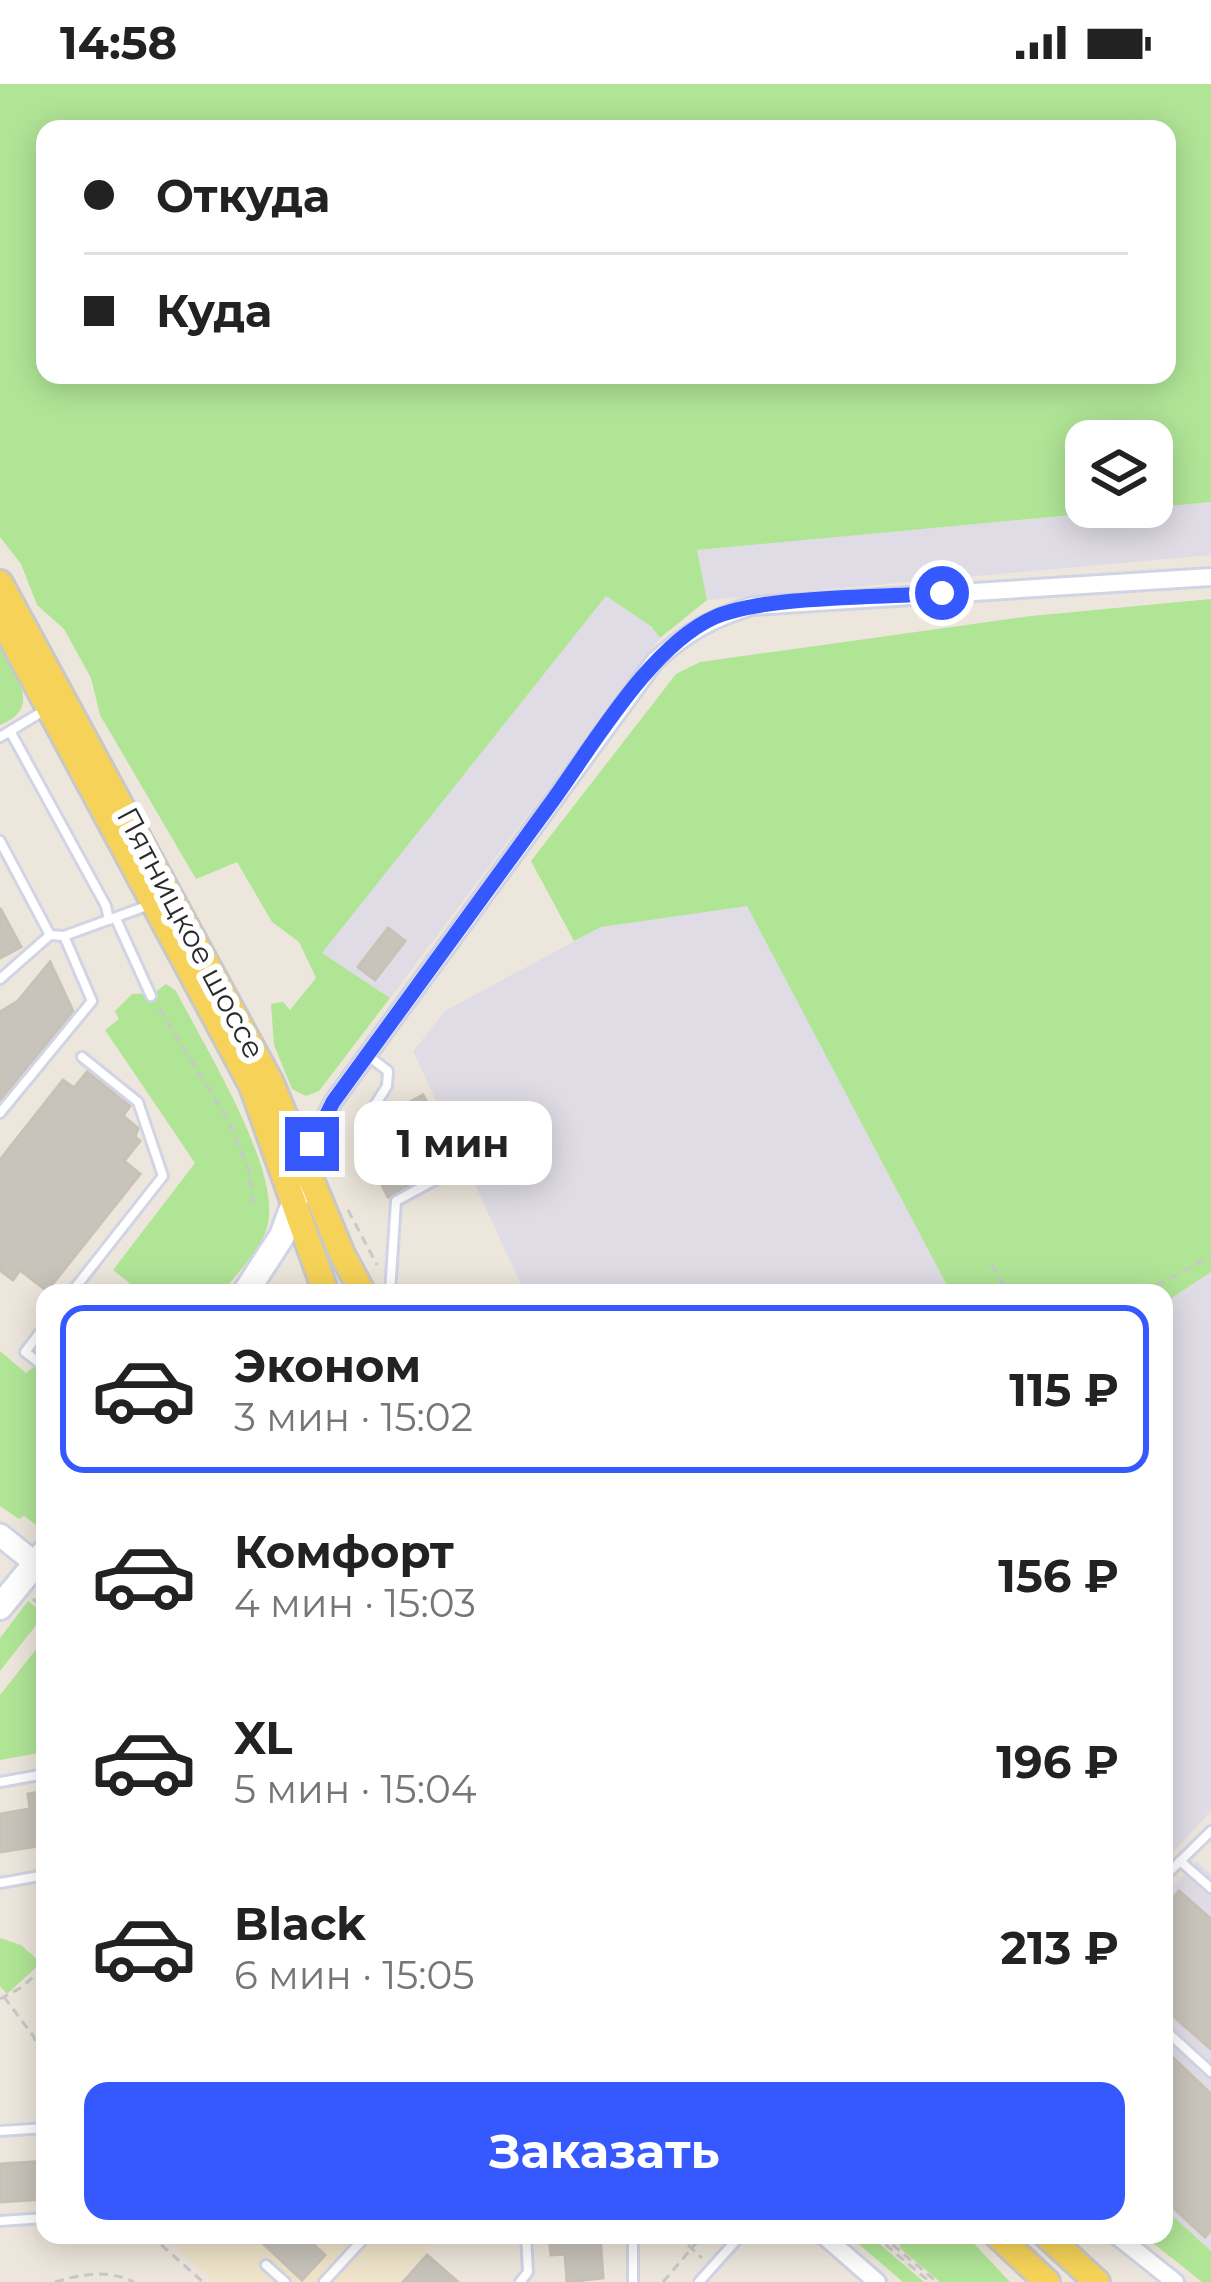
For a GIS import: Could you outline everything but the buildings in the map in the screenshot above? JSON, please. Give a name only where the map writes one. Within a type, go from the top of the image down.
[{"type":"main road","name":"Пятницкое шоссе","points":[[0,583],[156,903],[252,1086],[292,1221],[322,1284]]},
{"type":"main road","name":"Пятницкое шоссе","points":[[0,617],[58,703],[271,1083],[358,1284]]},
{"type":"main road","points":[[251,1284],[292,1221],[306,1166]]},
{"type":"main road","points":[[292,1221],[319,1228],[342,1253]]},
{"type":"main road","points":[[0,1607],[36,1568]]},
{"type":"main road","points":[[1007,2244],[1047,2282]]},
{"type":"main road","points":[[1056,2244],[1097,2282]]},
{"type":"street","points":[[306,1166],[321,1124],[367,1055],[656,661],[701,625],[752,606],[1211,577]]},
{"type":"street","points":[[0,1534],[36,1558]]},
{"type":"street","points":[[834,2244],[878,2282]]},
{"type":"street","points":[[1127,2244],[1175,2282]]},
{"type":"lane","points":[[0,737],[58,703]]},
{"type":"lane","points":[[10,730],[151,996]]},
{"type":"lane","points":[[0,841],[50,935]]},
{"type":"lane","points":[[0,979],[50,935],[64,937],[156,903]]},
{"type":"lane","points":[[0,1113],[92,1001],[64,937]]},
{"type":"lane","points":[[367,1055],[388,1071],[387,1086],[370,1113],[395,1160],[442,1135],[459,1167],[396,1201],[390,1284]]},
{"type":"lane","points":[[78,1284],[164,1176],[138,1102],[82,1058]]},
{"type":"lane","points":[[36,1338],[25,1352],[36,1360]]},
{"type":"lane","points":[[0,1782],[36,1776]]},
{"type":"lane","points":[[1173,1868],[1211,1831]]},
{"type":"lane","points":[[1180,1861],[1211,1888]]},
{"type":"lane","points":[[0,1882],[36,1876]]},
{"type":"lane","points":[[1173,2037],[1211,2072]]},
{"type":"lane","points":[[0,2131],[36,2129]]},
{"type":"lane","points":[[0,2221],[36,2219]]},
{"type":"lane","points":[[323,2282],[359,2244]]},
{"type":"lane","points":[[520,2282],[528,2272],[526,2244]]},
{"type":"lane","points":[[633,2244],[633,2282]]},
{"type":"lane","points":[[699,2282],[733,2244]]},
{"type":"lane","points":[[266,2265],[285,2282]]},
{"type":"path","points":[[151,996],[228,1120],[249,1171],[254,1209]]},
{"type":"path","points":[[340,1195],[387,1284]]},
{"type":"path","points":[[1160,1284],[1211,1256]]},
{"type":"path","points":[[991,1264],[1003,1284]]},
{"type":"path","points":[[36,1975],[2,1998],[36,2044]]},
{"type":"path","points":[[160,2244],[203,2282]]},
{"type":"path","points":[[687,2244],[713,2267]]},
{"type":"path","points":[[663,2282],[695,2244]]},
{"type":"path","points":[[886,2244],[933,2282]]},
{"type":"path","points":[[889,2244],[896,2251]]},
{"type":"path","points":[[896,2244],[896,2251]]},
{"type":"path","points":[[55,2282],[115,2273],[134,2282]]},
{"type":"shaded area","points":[[1211,502],[1211,555],[707,600],[696,550],[1065,516],[1065,528],[1173,528],[1173,506]]},
{"type":"shaded area","points":[[606,596],[652,627],[660,638],[390,998],[321,954]]},
{"type":"shaded area","points":[[747,905],[946,1284],[521,1284],[413,1051],[445,1011],[601,927]]},
{"type":"shaded area","points":[[1211,1272],[1211,1811],[1173,1852],[1173,1297]]},
{"type":"shaded area","points":[[1197,1862],[1211,1874],[1211,2251],[1173,2216],[1173,1886]]},
{"type":"shaded area","points":[[173,2244],[433,2244],[399,2282],[214,2282]]},
{"type":"green space","points":[[0,84],[1211,84],[1211,502],[1173,506],[1173,420],[1065,420],[1065,516],[697,550],[707,600],[660,638],[652,627],[606,596],[322,953],[390,998],[319,1091],[306,1096],[292,1089],[274,1045],[271,1004],[283,1002],[290,1010],[316,978],[299,942],[272,922],[237,862],[196,879],[100,715],[91,678],[64,629],[37,605],[21,564],[0,537]]},
{"type":"green space","points":[[1211,599],[1211,1272],[1173,1297],[1173,1284],[946,1284],[747,906],[601,927],[574,941],[531,861],[676,674],[700,662],[1031,616]]},
{"type":"green space","points":[[0,648],[18,680],[23,701],[13,718],[0,725]]},
{"type":"green space","points":[[166,984],[176,991],[237,1106],[262,1171],[269,1199],[268,1223],[261,1242],[229,1284],[131,1284],[113,1270],[195,1163],[105,1030],[119,1019],[115,1011],[132,994],[154,993]]},
{"type":"green space","points":[[0,1351],[26,1373],[36,1365],[36,1525],[0,1506]]},
{"type":"green space","points":[[28,1601],[36,1607],[36,1625],[0,1671],[0,1638]]},
{"type":"green space","points":[[36,1649],[36,1754],[0,1760],[0,1695]]},
{"type":"green space","points":[[0,1938],[21,1945],[36,1958],[36,1968],[7,1994],[0,1986]]},
{"type":"green space","points":[[1173,2216],[1211,2251],[1211,2282],[1202,2282],[1154,2244],[1173,2244]]},
{"type":"green space","points":[[859,2244],[880,2244],[924,2282],[903,2282]]},
{"type":"green space","points":[[899,2244],[974,2244],[1010,2282],[940,2282]]},
{"type":"route","points":[[312,1144],[333,1102],[524,840],[656,661],[687,633],[716,616],[752,606],[942,593]]}]
